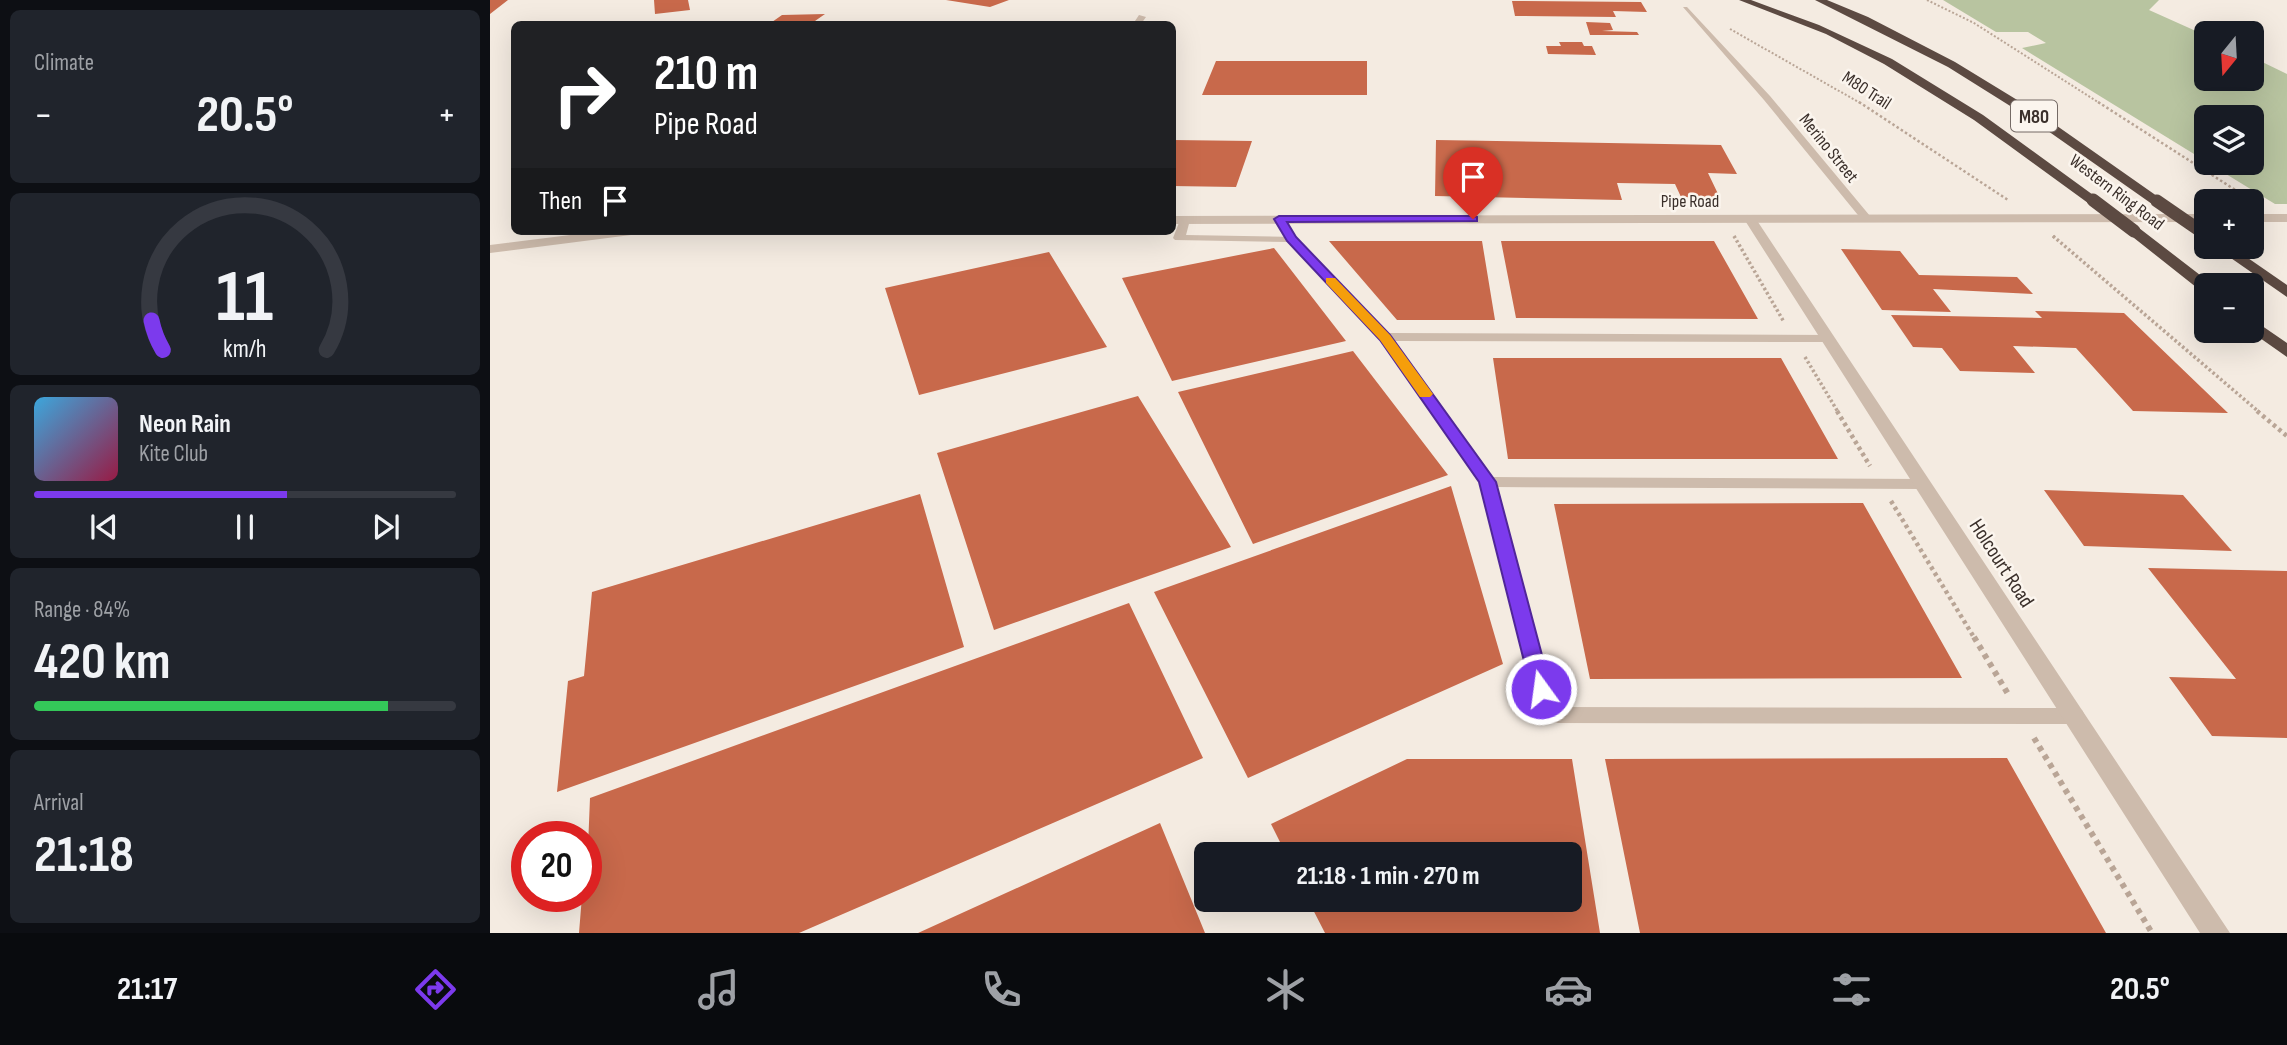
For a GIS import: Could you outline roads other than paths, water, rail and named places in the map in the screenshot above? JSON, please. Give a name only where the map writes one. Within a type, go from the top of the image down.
[{"type":"highway","points":[[1729,0],[1856,45]]},
{"type":"highway","points":[[1743,0],[1856,45]]},
{"type":"highway","points":[[1808,0],[1905,42]]},
{"type":"highway","points":[[1819,0],[1857,15],[1905,42]]},
{"type":"highway","name":"Western Ring Road","points":[[1905,42],[2023,109],[2157,201],[2194,223]]},
{"type":"highway","name":"Western Ring Road","points":[[1856,45],[1970,112],[2094,200],[2194,278]]},
{"type":"highway","points":[[2239,259],[2287,292]]},
{"type":"highway","points":[[2264,334],[2287,352]]},
{"type":"street","points":[[1139,21],[1142,16]]},
{"type":"street","name":"Pipe Road","points":[[1179,220],[1754,225],[1866,218],[2194,229]]},
{"type":"street","points":[[2264,218],[2283,218]]},
{"type":"street","name":"Holcourt Road","points":[[1754,225],[2216,933]]},
{"type":"street","points":[[490,249],[600,235]]},
{"type":"lane","name":"Merino Street","points":[[1685,8],[1767,98],[1866,218]]},
{"type":"lane","points":[[1279,219],[1291,239],[1385,337],[1488,482],[1548,715],[2075,716]]},
{"type":"lane","points":[[1179,220],[1179,238],[1291,239]]},
{"type":"lane","points":[[1385,337],[1828,338]]},
{"type":"lane","points":[[1488,482],[1923,484]]}]
